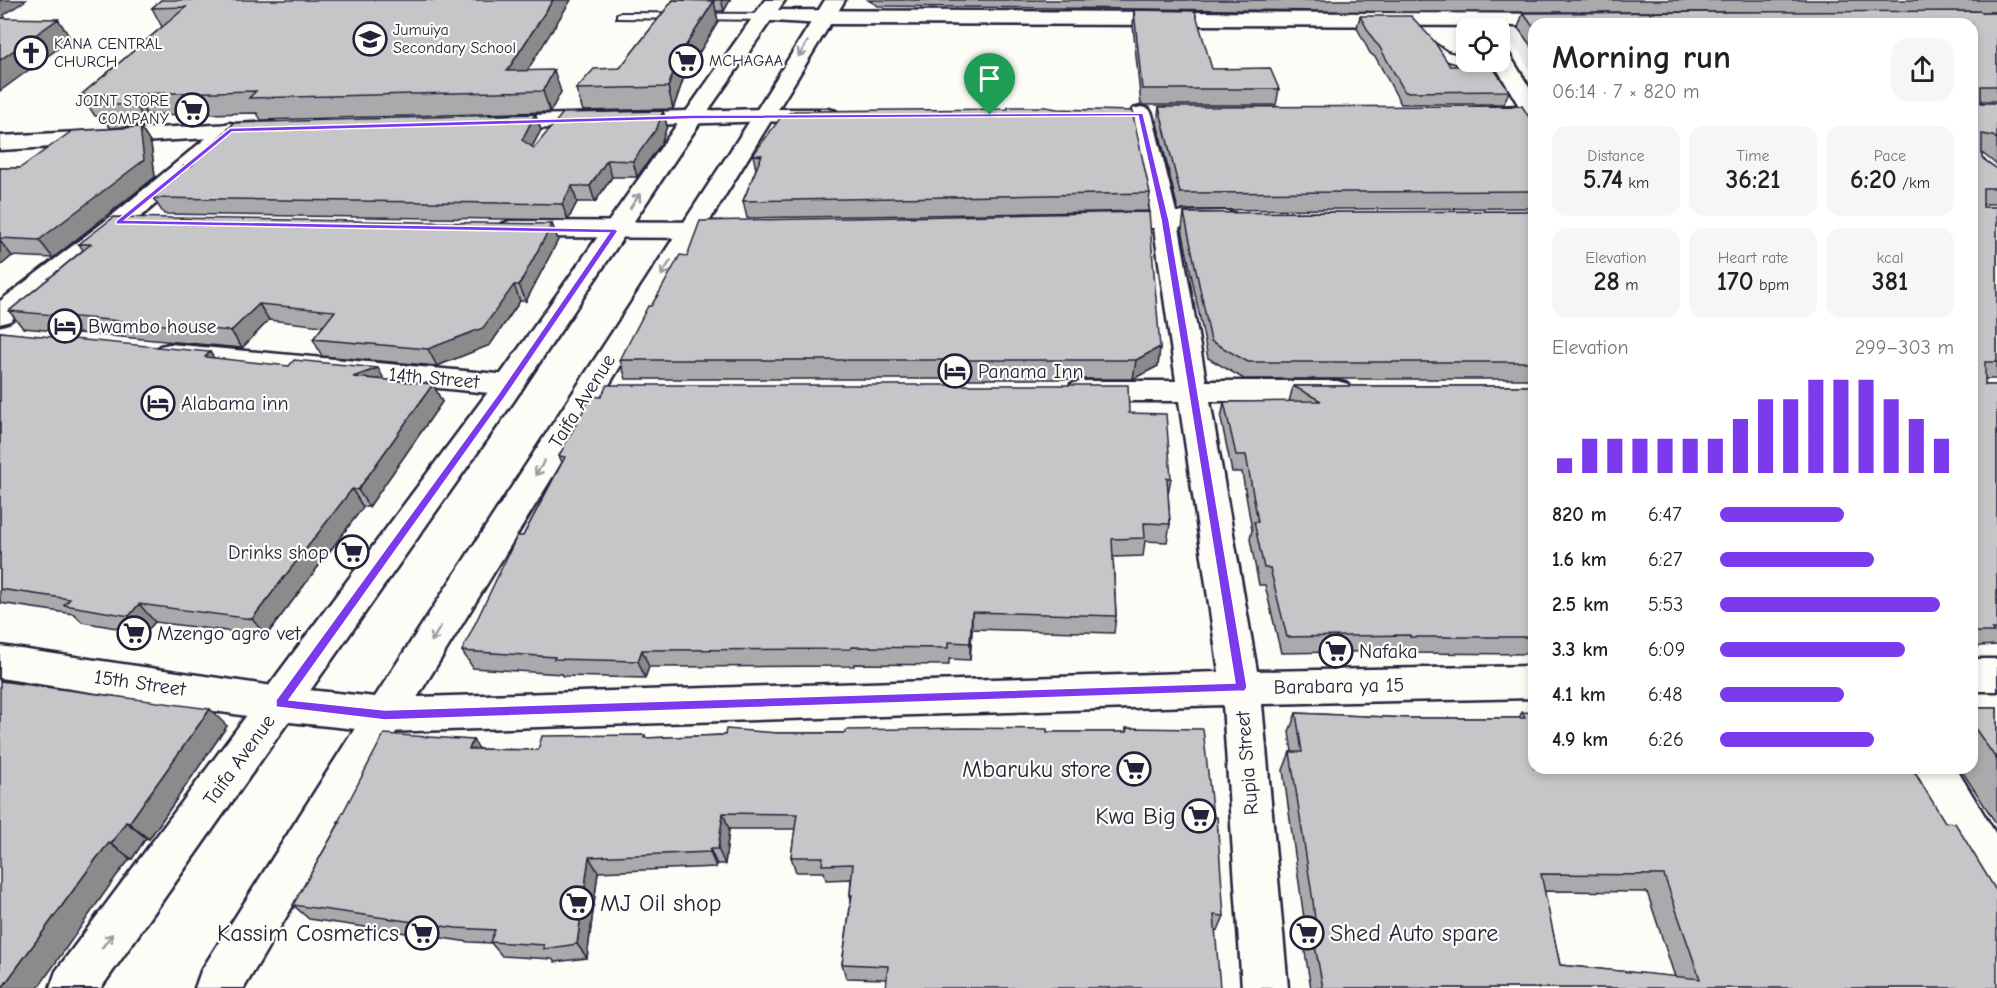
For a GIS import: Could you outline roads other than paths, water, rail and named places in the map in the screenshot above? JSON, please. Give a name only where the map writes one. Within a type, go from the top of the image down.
[{"type":"street","points":[[1467,0],[1478,18]]},
{"type":"street","name":"Taifa Avenue","points":[[227,987],[385,715],[764,116],[828,9]]},
{"type":"street","points":[[767,11],[1143,9],[1456,23]]},
{"type":"street","name":"Taifa Avenue","points":[[73,988],[509,385],[767,11]]},
{"type":"street","points":[[1510,23],[1528,22]]},
{"type":"street","points":[[1510,72],[1528,103]]},
{"type":"street","points":[[1463,114],[1528,113]]},
{"type":"street","name":"Rupia Street","points":[[1141,114],[1165,220],[1241,687],[1265,988]]},
{"type":"street","points":[[467,124],[692,117],[846,116]]},
{"type":"street","points":[[0,142],[290,129]]},
{"type":"street","points":[[4,330],[118,223],[230,130]]},
{"type":"street","points":[[1082,222],[1248,219]]},
{"type":"street","points":[[118,223],[154,223]]},
{"type":"street","points":[[485,229],[690,231],[749,229]]},
{"type":"street","name":"14th Street","points":[[142,350],[509,385]]},
{"type":"street","points":[[589,391],[624,391]]},
{"type":"street","points":[[1051,391],[1370,391]]},
{"type":"street","name":"15th Street","points":[[0,662],[280,704]]},
{"type":"street","points":[[1978,675],[1997,675]]},
{"type":"street","name":"Barabara ya 15","points":[[280,704],[385,715],[1241,687],[1528,682]]},
{"type":"street","points":[[1937,774],[1997,877]]},
{"type":"lane","points":[[621,16],[767,11]]},
{"type":"lane","points":[[1408,20],[1435,51],[1456,58]]},
{"type":"place","name":"Jumuiya Secondary School","points":[[370,39]]},
{"type":"place","name":"KANA CENTRAL CHURCH","points":[[31,53]]},
{"type":"place","name":"MCHAGAA","points":[[686,61]]},
{"type":"place","name":"JOINT STORE COMPANY","points":[[192,110]]},
{"type":"place","name":"Bwambo house","points":[[65,326]]},
{"type":"place","name":"Panama Inn","points":[[955,371]]},
{"type":"place","name":"Alabama inn","points":[[158,403]]},
{"type":"place","name":"Drinks shop","points":[[352,552]]},
{"type":"place","name":"Mzengo agro vet","points":[[134,633]]},
{"type":"place","name":"Nafaka","points":[[1336,651]]},
{"type":"place","name":"Mbaruku store","points":[[1134,769]]},
{"type":"place","name":"Kwa Big","points":[[1199,816]]},
{"type":"place","name":"MJ Oil shop","points":[[577,903]]},
{"type":"place","name":"Kassim Cosmetics","points":[[422,933]]},
{"type":"place","name":"Shed Auto spare","points":[[1307,933]]}]
